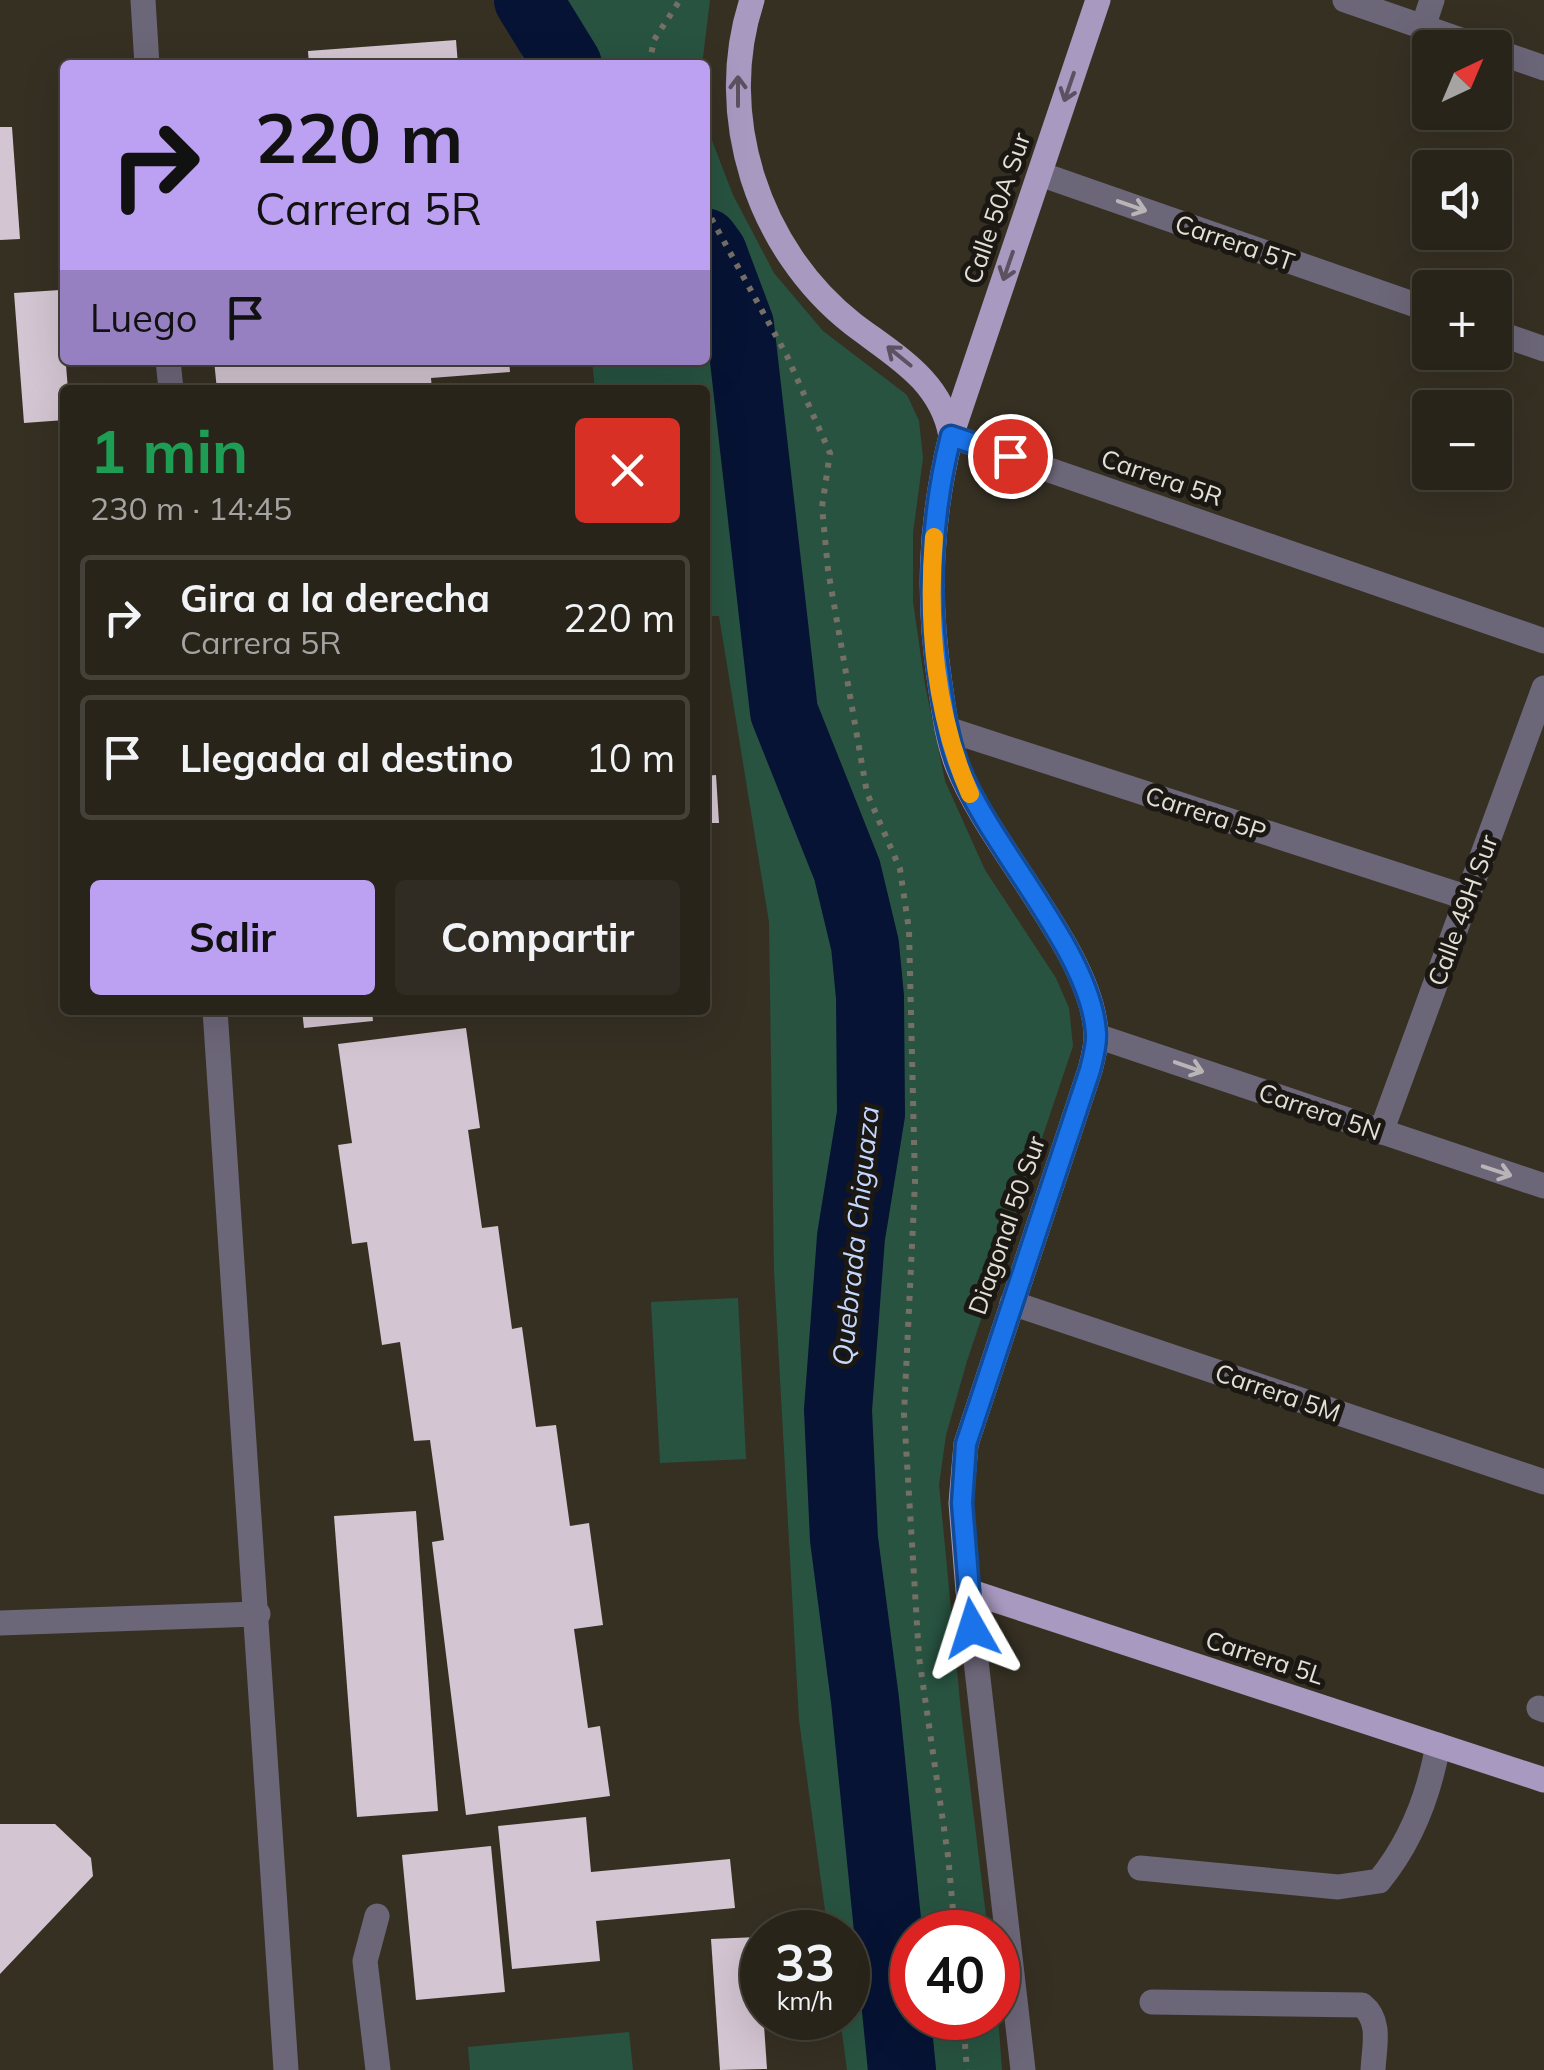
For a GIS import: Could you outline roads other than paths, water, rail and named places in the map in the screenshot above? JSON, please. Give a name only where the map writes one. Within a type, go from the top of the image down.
[{"type":"main road","name":"Calle 50A Sur","points":[[951,436],[1098,0]]},
{"type":"main road","points":[[750,6],[737,87],[740,131],[752,177],[773,225],[801,271],[822,296],[910,364],[927,383],[942,407],[951,436]]},
{"type":"main road","name":"Diagonal 50 Sur","points":[[951,436],[937,502],[930,574],[930,610],[947,729],[970,794],[1073,963],[1086,990],[1097,1036],[1090,1070],[966,1444],[962,1503],[968,1591]]},
{"type":"main road","name":"Carrera 5L","points":[[968,1591],[1544,1780]]},
{"type":"street","points":[[143,0],[147,60]]},
{"type":"street","points":[[1345,0],[1432,30]]},
{"type":"street","points":[[1423,27],[1432,0]]},
{"type":"street","points":[[1512,57],[1544,68]]},
{"type":"street","name":"Carrera 5T","points":[[1040,174],[1412,304]]},
{"type":"street","points":[[1512,338],[1544,350]]},
{"type":"street","name":"Carrera 5R","points":[[951,436],[1544,641]]},
{"type":"street","name":"Calle 49H Sur","points":[[1382,1132],[1544,688]]},
{"type":"street","name":"Carrera 5P","points":[[947,729],[1465,897]]},
{"type":"street","points":[[215,1015],[286,2070]]},
{"type":"street","name":"Carrera 5N","points":[[1097,1036],[1544,1186]]},
{"type":"street","name":"Carrera 5M","points":[[1012,1302],[1544,1482]]},
{"type":"street","name":"Diagonal 50 Sur","points":[[968,1591],[1023,2070]]},
{"type":"street","points":[[0,1623],[258,1614]]},
{"type":"street","points":[[1140,1868],[1338,1887],[1379,1882],[1402,1852],[1432,1776],[1438,1744]]},
{"type":"street","points":[[376,1916],[365,1961],[378,2070]]},
{"type":"street","points":[[1152,2002],[1362,2005],[1372,2012],[1375,2022],[1373,2070]]},
{"type":"waterway","name":"Quebrada Chiguaza","points":[[528,0],[565,60]]},
{"type":"waterway","name":"Quebrada Chiguaza","points":[[710,249],[740,325],[784,712],[847,870],[865,945],[870,997],[871,1114],[851,1237],[838,1410],[844,1539],[865,1700],[902,2070]]}]
